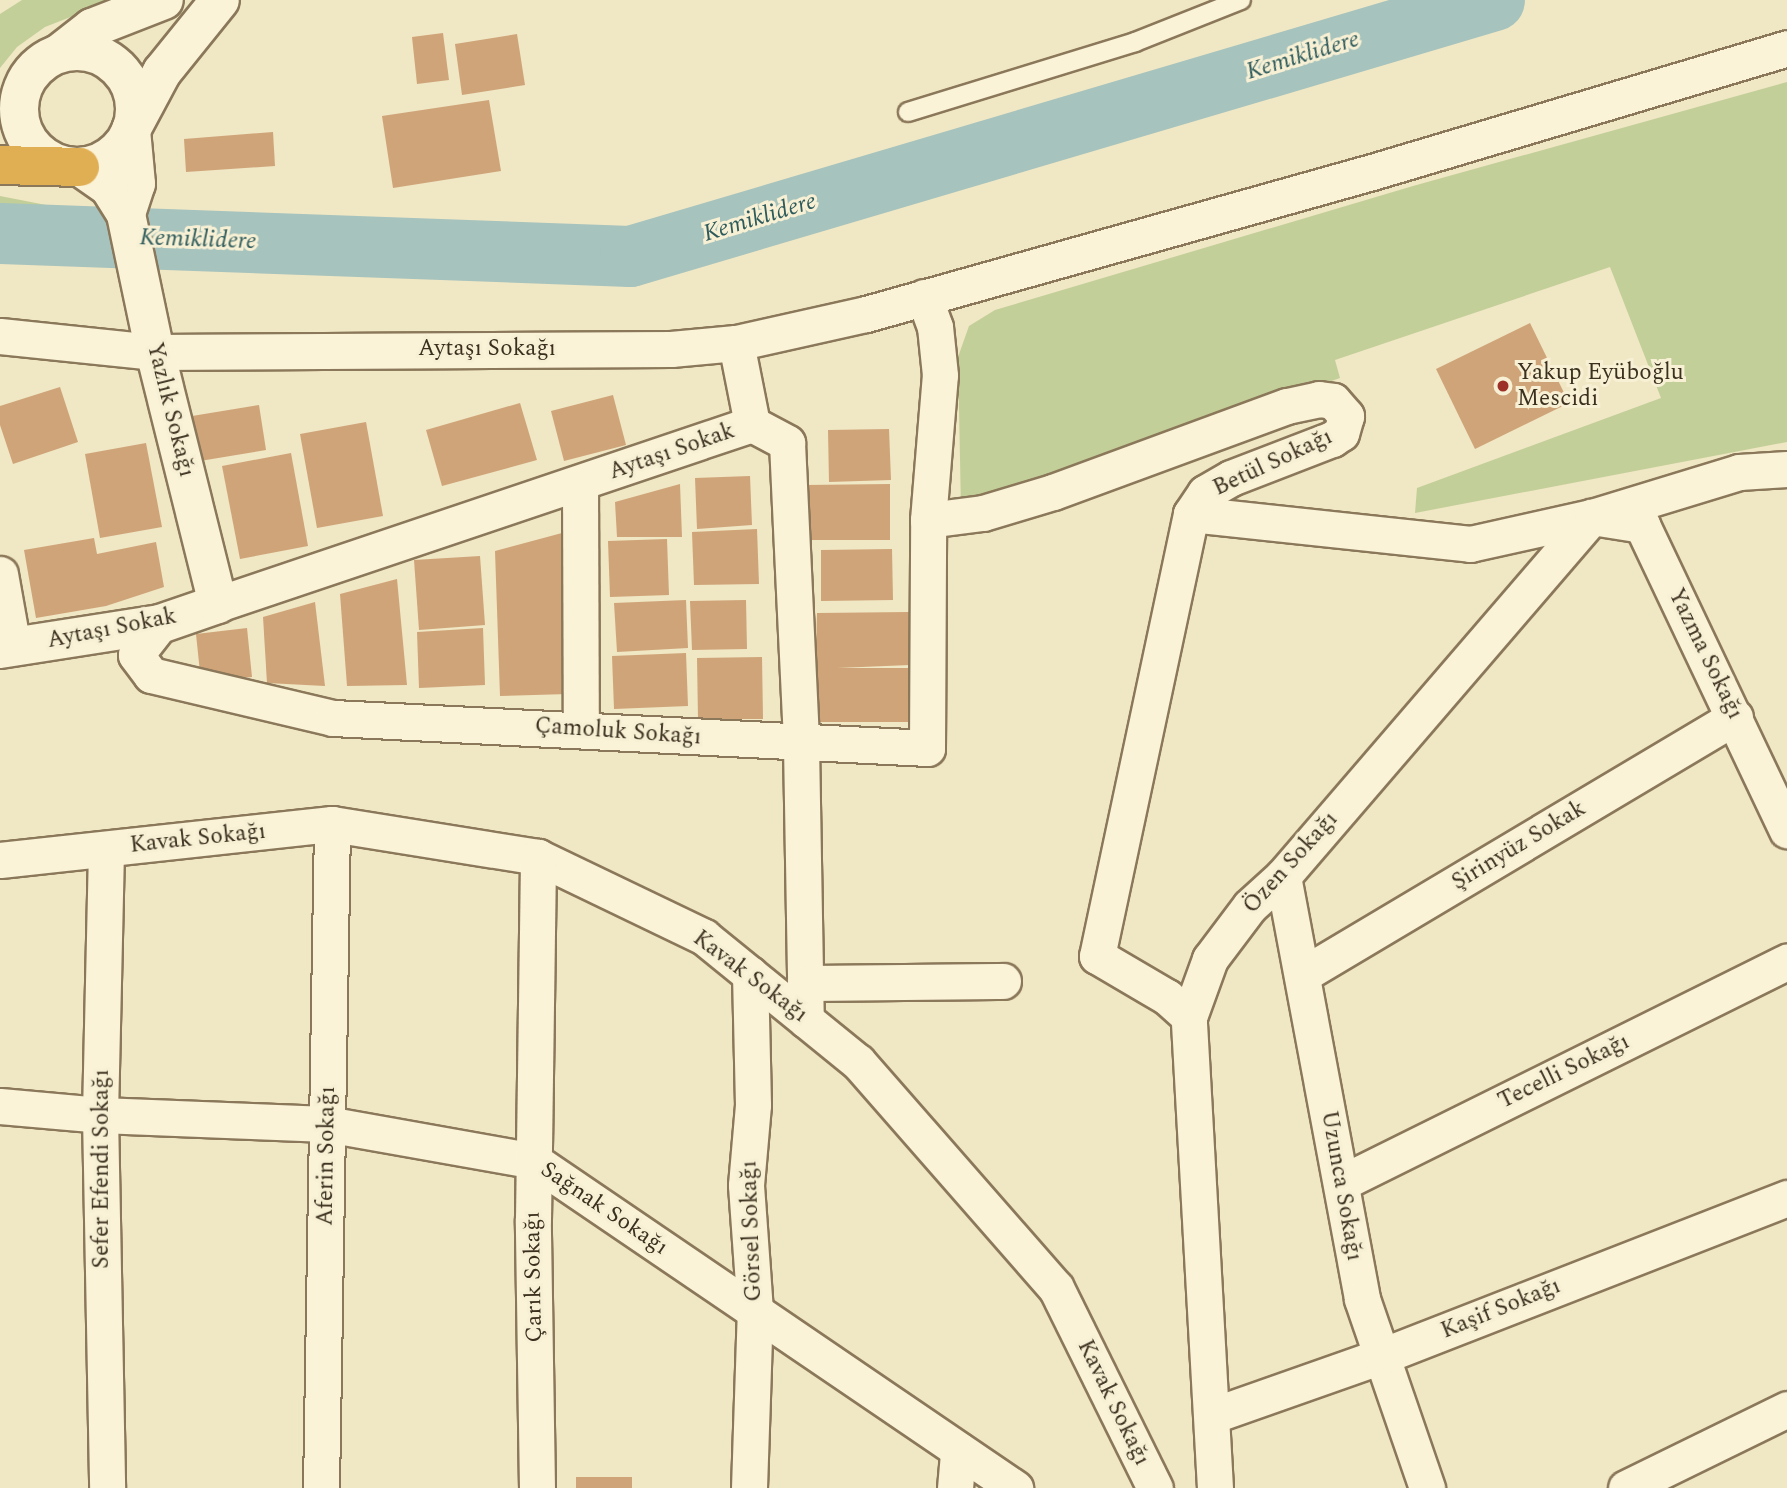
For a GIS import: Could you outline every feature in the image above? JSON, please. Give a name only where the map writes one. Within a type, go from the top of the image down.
[{"type":"highway","points":[[0,165],[80,167]]},
{"type":"street","name":"Yazlık Sokağı","points":[[164,0],[92,28],[30,74],[22,91],[22,128],[44,157],[80,167],[108,187],[126,214],[155,352],[218,604]]},
{"type":"street","points":[[80,167],[111,156],[131,130],[162,72],[220,0]]},
{"type":"street","name":"Aytaşı Sokağı","points":[[0,336],[155,352],[671,349],[736,343],[924,297],[1372,172],[1787,48]]},
{"type":"street","name":"Yazlık Sokağı","points":[[60,53],[97,54],[125,77],[133,93],[131,130],[136,184],[126,214]]},
{"type":"street","points":[[924,297],[935,327],[940,375],[928,520]]},
{"type":"street","points":[[736,343],[752,424]]},
{"type":"street","name":"Betül Sokağı","points":[[928,520],[983,513],[1053,492],[1287,406],[1319,399],[1333,401],[1346,416],[1341,433],[1332,439],[1231,478],[1205,493],[1191,514],[1097,956],[1167,997],[1189,1017]]},
{"type":"street","name":"Aytaşı Sokak","points":[[7,648],[160,624],[752,424],[787,443],[801,745],[806,1020]]},
{"type":"street","points":[[1191,514],[1470,544],[1592,517],[1739,472],[1787,469]]},
{"type":"street","points":[[580,484],[581,728]]},
{"type":"street","name":"Yazma Sokağı","points":[[1592,517],[1642,525],[1787,830]]},
{"type":"street","name":"Özen Sokağı","points":[[1215,1488],[1214,1415],[1189,1017],[1210,960],[1250,906],[1283,876],[1592,517]]},
{"type":"street","name":"Çamoluk Sokağı","points":[[160,624],[135,655],[151,675],[190,687],[333,718],[581,728],[801,745],[928,748],[928,520]]},
{"type":"street","points":[[0,574],[7,648]]},
{"type":"street","name":"Şirinyüz Sokak","points":[[1302,975],[1735,717]]},
{"type":"street","name":"Kavak Sokağı","points":[[0,860],[332,824],[538,856],[704,937],[858,1062],[1056,1288],[1155,1488]]},
{"type":"street","name":"Aferin Sokağı","points":[[321,1488],[332,824]]},
{"type":"street","name":"Sefer Efendi Sokağı","points":[[106,850],[100,1115],[107,1488]]},
{"type":"street","name":"Çarık Sokağı","points":[[537,1488],[534,1161],[538,856]]},
{"type":"street","name":"Uzunca Sokağı","points":[[1283,876],[1362,1299],[1427,1488]]},
{"type":"street","name":"Tecelli Sokağı","points":[[1341,1183],[1787,962]]},
{"type":"street","name":"Görsel Sokağı","points":[[749,1488],[755,1311],[746,1185],[753,1105],[750,974]]},
{"type":"street","points":[[805,983],[1003,981]]},
{"type":"street","name":"Sağnak Sokağı","points":[[0,1106],[100,1115],[327,1124],[534,1161],[1015,1488]]},
{"type":"street","name":"Kaşif Sokağı","points":[[1214,1415],[1382,1356],[1787,1198]]},
{"type":"street","points":[[1626,1488],[1787,1409]]},
{"type":"street","points":[[955,1488],[958,1450]]},
{"type":"lane","points":[[908,112],[1135,42],[1241,0]]},
{"type":"green space","points":[[22,0],[114,0],[45,27],[17,47],[0,68],[0,14]]},
{"type":"green space","points":[[1787,82],[1787,442],[1415,513],[1417,488],[1661,398],[1610,267],[1335,360],[1340,378],[961,510],[958,357],[969,326],[995,310],[1413,186]]},
{"type":"green space","points":[[0,196],[82,212],[0,210]]},
{"type":"building","points":[[443,33],[449,80],[417,84],[412,37]]},
{"type":"building","points":[[517,34],[525,85],[462,95],[455,44]]},
{"type":"building","points":[[489,100],[501,171],[393,188],[382,116]]},
{"type":"building","points":[[273,132],[275,166],[186,172],[184,139]]},
{"type":"building","name":"Yakup Eyüboğlu Mescidi","points":[[1530,323],[1569,403],[1475,449],[1436,369]]},
{"type":"building","points":[[60,387],[78,442],[13,464],[0,425],[0,406]]},
{"type":"building","points":[[613,395],[626,445],[564,461],[551,411]]},
{"type":"building","points":[[520,403],[537,460],[442,486],[426,430]]},
{"type":"building","points":[[259,405],[266,450],[200,461],[192,416]]},
{"type":"building","points":[[366,422],[383,516],[317,528],[300,434]]},
{"type":"building","points":[[889,429],[891,480],[829,482],[828,430]]},
{"type":"building","points":[[146,443],[162,527],[100,538],[85,454]]},
{"type":"building","points":[[291,453],[308,546],[240,559],[222,466]]},
{"type":"building","points":[[750,476],[752,525],[697,529],[695,478]]},
{"type":"building","points":[[680,484],[682,537],[617,537],[615,502]]},
{"type":"building","points":[[890,484],[890,540],[805,540],[805,485]]},
{"type":"building","points":[[757,529],[759,584],[694,585],[692,532]]},
{"type":"building","points":[[562,533],[568,694],[500,696],[495,551]]},
{"type":"building","points":[[94,538],[97,554],[156,542],[164,587],[106,606],[36,618],[24,550]]},
{"type":"building","points":[[667,539],[669,595],[610,597],[608,541]]},
{"type":"building","points":[[892,549],[893,600],[821,601],[821,550]]},
{"type":"building","points":[[480,556],[485,625],[419,630],[414,560]]},
{"type":"building","points":[[397,579],[407,685],[347,686],[340,594]]},
{"type":"building","points":[[686,600],[688,648],[617,652],[614,603]]},
{"type":"building","points":[[746,600],[747,649],[692,650],[690,601]]},
{"type":"building","points":[[315,602],[325,686],[267,683],[263,617]]},
{"type":"building","points":[[909,612],[910,665],[837,668],[910,668],[911,722],[814,722],[817,613]]},
{"type":"building","points":[[247,628],[252,677],[201,682],[196,634]]},
{"type":"building","points":[[483,628],[485,685],[419,688],[417,632]]},
{"type":"building","points":[[686,653],[688,706],[614,709],[612,656]]},
{"type":"building","points":[[762,657],[763,719],[698,719],[697,658]]},
{"type":"building","points":[[576,1477],[632,1477],[632,1488],[576,1488]]},
{"type":"waterway","name":"Kemiklidere","points":[[0,233],[630,256],[1494,0]]},
{"type":"place","name":"Yakup Eyüboğlu Mescidi","points":[[1503,386]]}]
